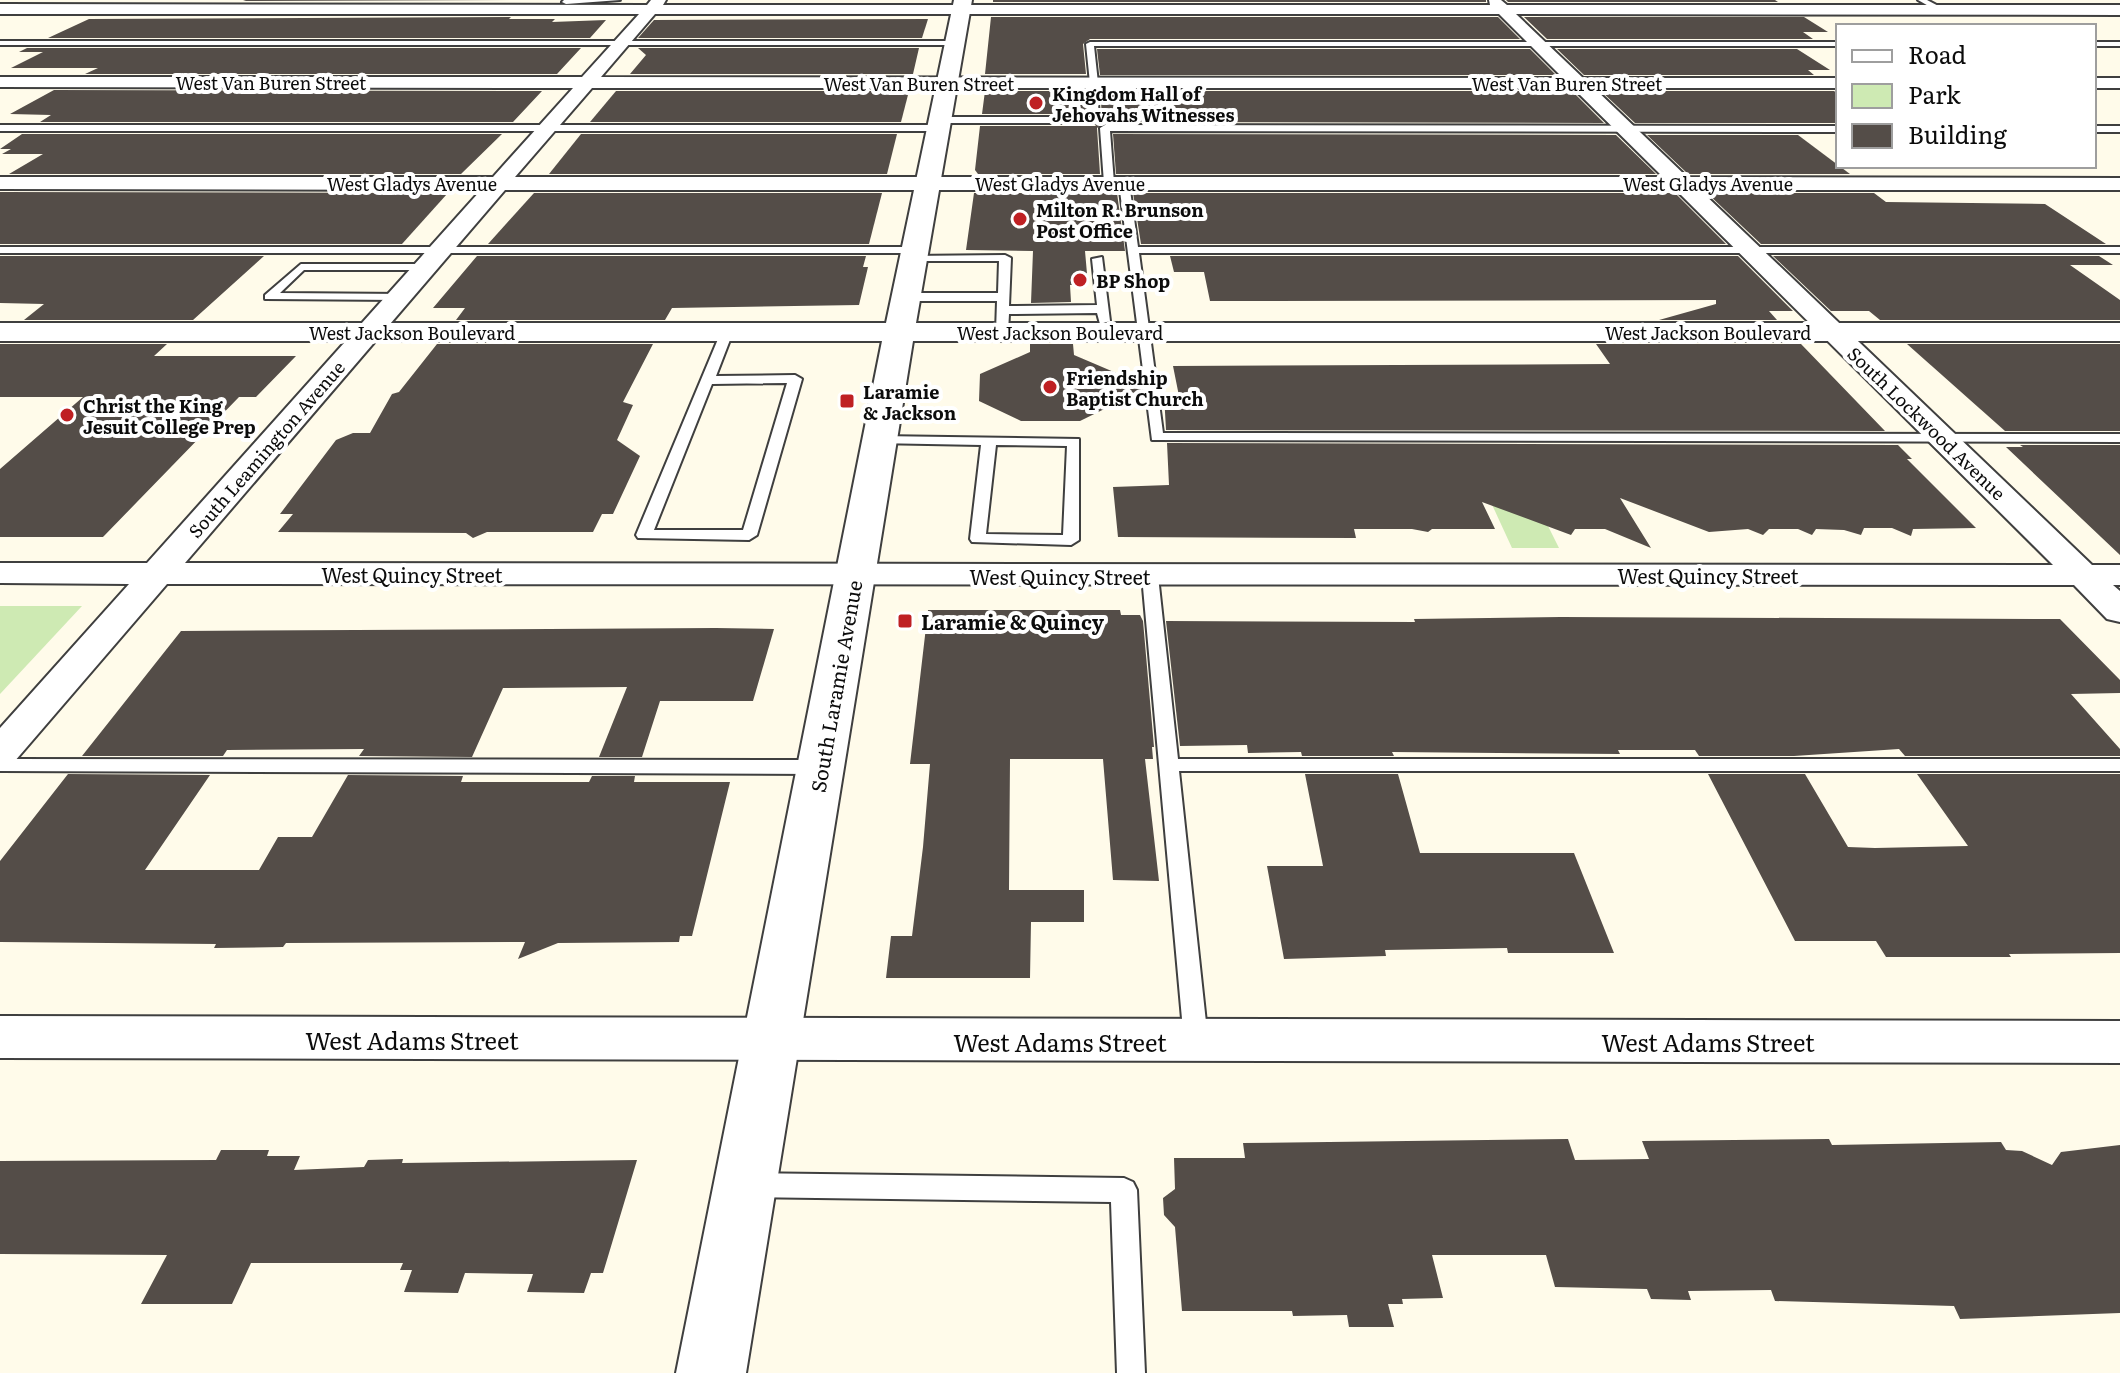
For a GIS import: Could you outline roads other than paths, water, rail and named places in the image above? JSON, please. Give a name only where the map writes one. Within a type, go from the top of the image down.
[{"type":"street","name":"South Leamington Avenue","points":[[0,753],[655,5]]},
{"type":"street","name":"South Laramie Avenue","points":[[711,1373],[854,576],[962,5]]},
{"type":"street","points":[[0,9],[1498,5],[2120,10]]},
{"type":"street","name":"South Lockwood Avenue","points":[[1498,5],[2120,611]]},
{"type":"street","name":"West Van Buren Street","points":[[0,82],[1836,83]]},
{"type":"street","points":[[2096,83],[2120,83]]},
{"type":"street","name":"West Gladys Avenue","points":[[0,183],[2120,184]]},
{"type":"street","name":"West Jackson Boulevard","points":[[0,332],[727,332],[902,315],[1003,313],[1104,321],[1143,332],[2120,332]]},
{"type":"street","name":"West Quincy Street","points":[[0,573],[2120,575]]},
{"type":"street","name":"West Adams Street","points":[[0,1037],[2120,1042]]},
{"type":"lane","points":[[568,0],[566,2],[616,0]]},
{"type":"lane","points":[[1922,0],[1942,10]]},
{"type":"lane","points":[[0,43],[955,43]]},
{"type":"lane","points":[[1094,83],[1090,44],[1836,44]]},
{"type":"lane","points":[[2096,44],[2120,44]]},
{"type":"lane","points":[[0,128],[939,124],[1095,120],[1094,102]]},
{"type":"lane","points":[[1836,129],[1105,128],[1132,250],[1157,437],[2120,438]]},
{"type":"lane","points":[[2096,129],[2120,129]]},
{"type":"lane","points":[[0,250],[433,258],[914,254],[1005,258],[1003,313]]},
{"type":"lane","points":[[1132,250],[2120,250]]},
{"type":"lane","points":[[400,296],[269,297],[301,267],[433,258]]},
{"type":"lane","points":[[1098,259],[1104,321]]},
{"type":"lane","points":[[707,380],[795,379],[749,535],[644,535],[707,380],[727,332]]},
{"type":"lane","points":[[879,440],[989,441],[1074,442],[1071,540],[978,539],[989,441]]},
{"type":"lane","points":[[1150,576],[1196,1041]]},
{"type":"lane","points":[[0,765],[820,767]]},
{"type":"lane","points":[[1169,765],[2120,765]]},
{"type":"lane","points":[[745,1185],[1124,1190],[1131,1373]]},
{"type":"place","name":"Kingdom Hall of Jehovahs Witnesses","points":[[1036,103]]},
{"type":"place","name":"Milton R. Brunson Post Office","points":[[1020,219]]},
{"type":"place","name":"BP Shop","points":[[1080,280]]},
{"type":"place","name":"Friendship Baptist Church","points":[[1050,387]]},
{"type":"place","name":"Laramie & Jackson","points":[[847,401]]},
{"type":"place","name":"Christ the King Jesuit College Prep","points":[[67,415]]},
{"type":"place","name":"Laramie & Quincy","points":[[905,621]]}]
